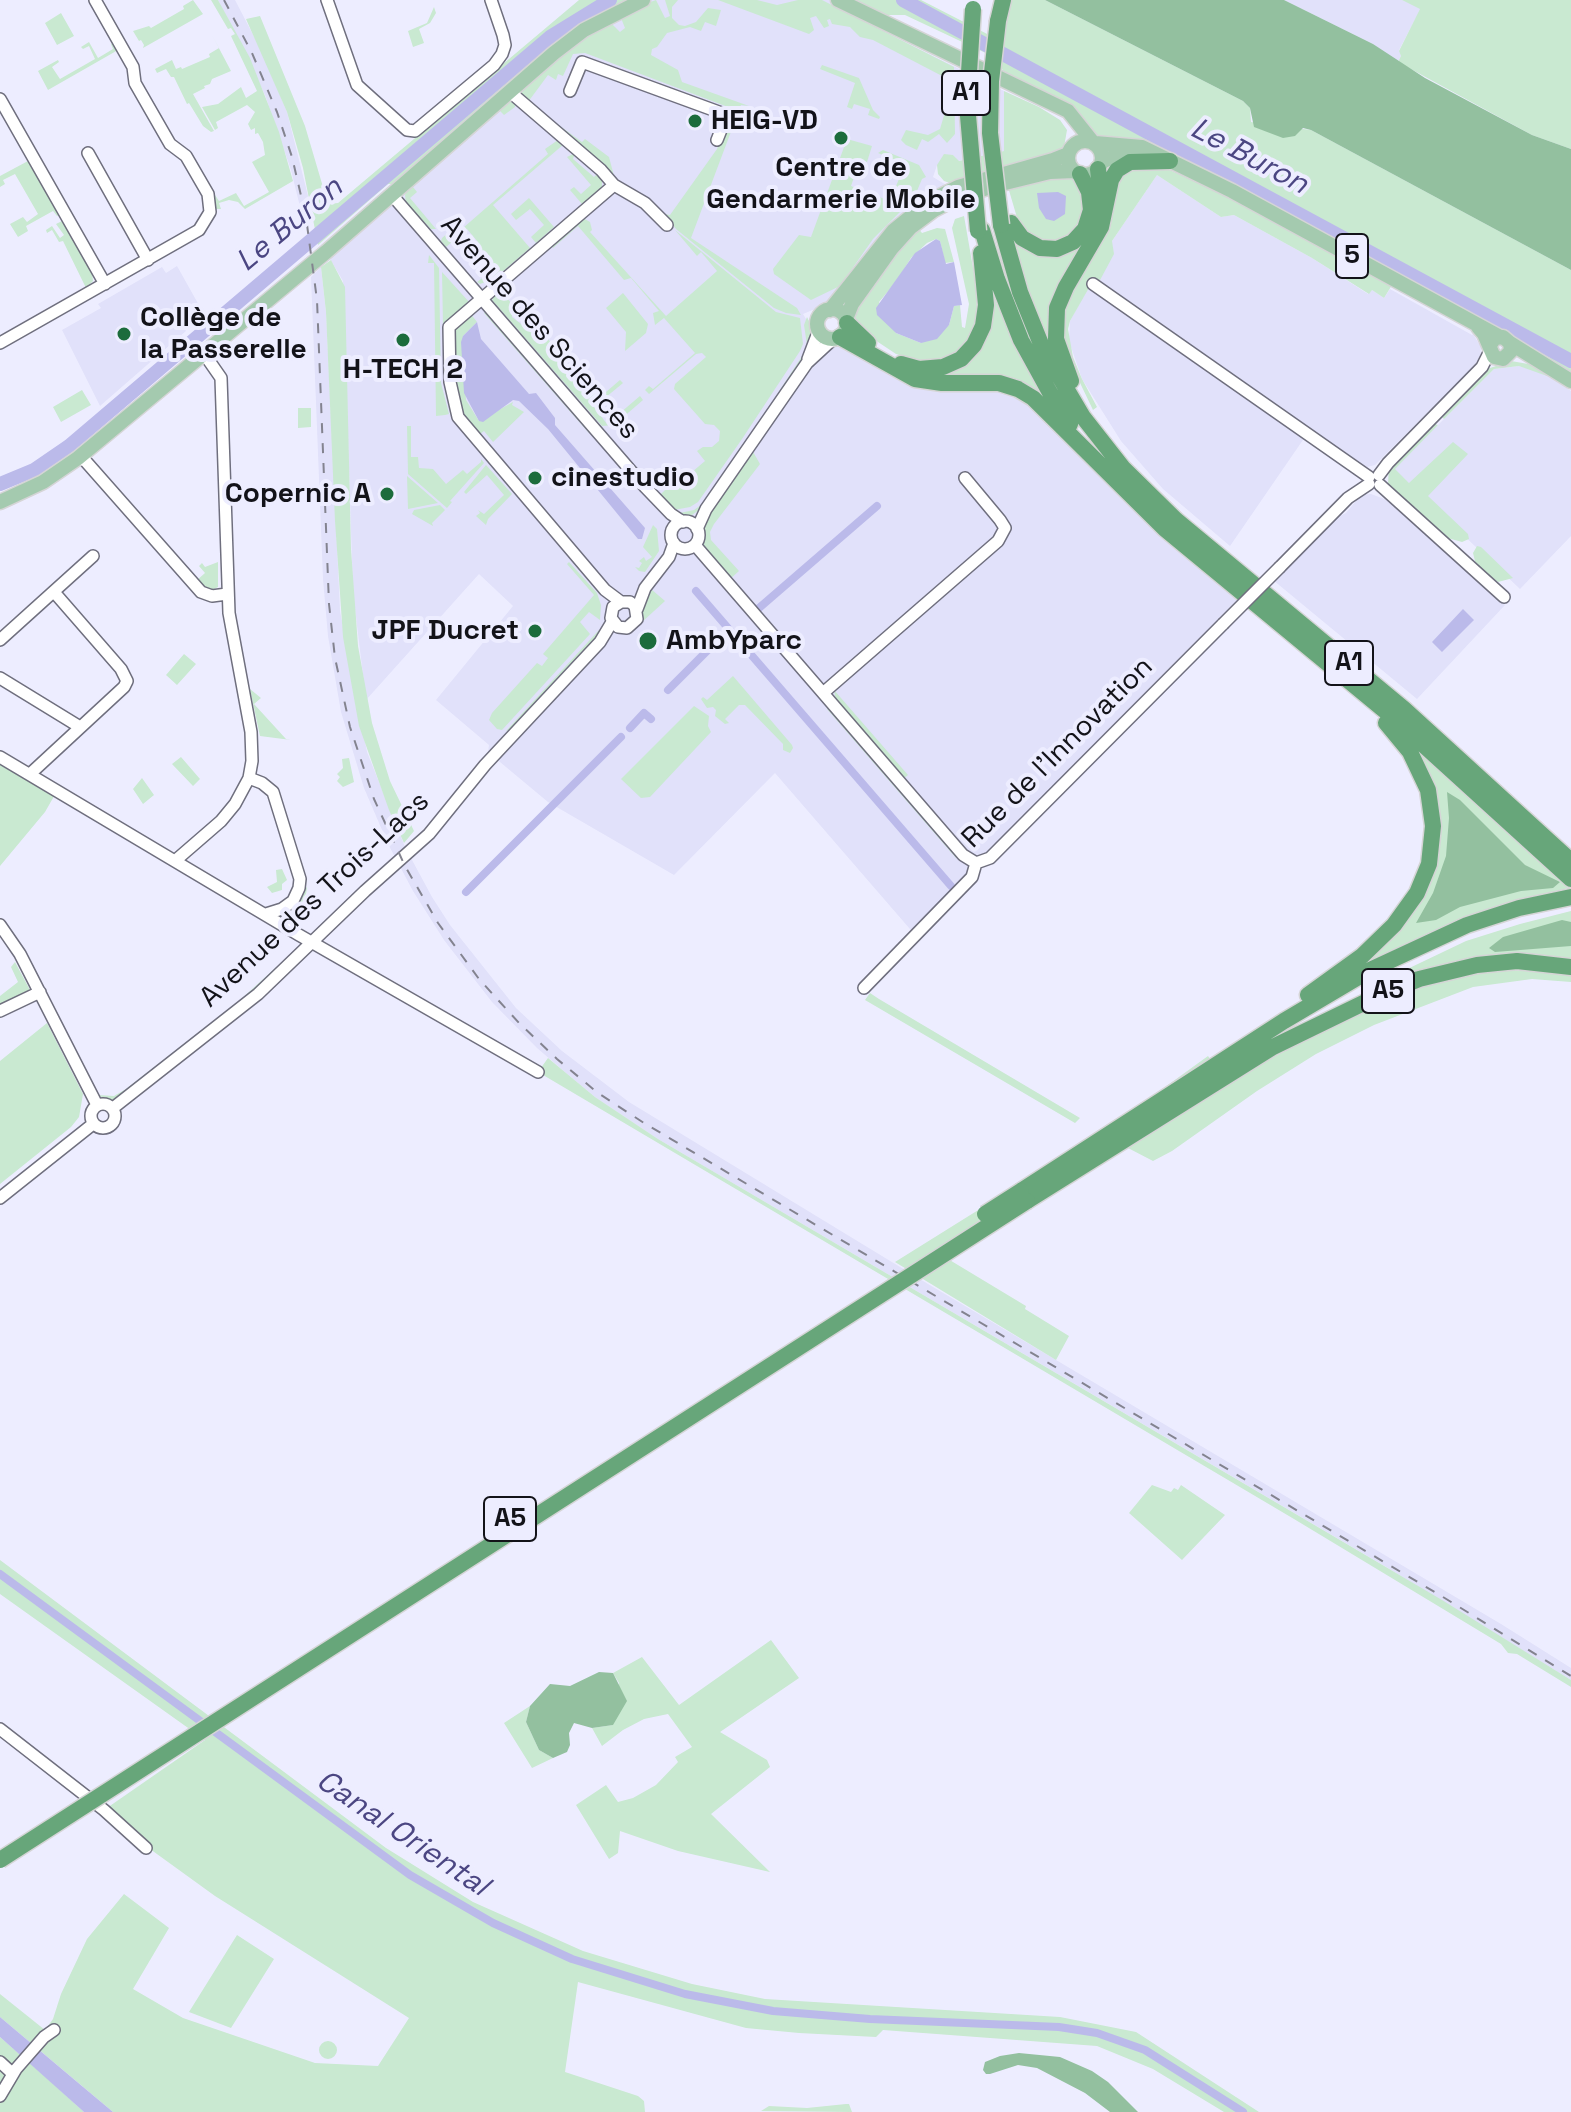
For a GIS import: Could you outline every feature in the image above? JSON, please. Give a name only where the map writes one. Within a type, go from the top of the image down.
[{"type":"highway","name":"A1","points":[[1003,0],[991,81],[990,133],[1006,224],[1020,292],[1048,358],[1083,417],[1123,468],[1176,520],[1413,717],[1571,861]]},
{"type":"highway","name":"A1","points":[[974,5],[966,90],[972,177],[980,231],[1003,298],[1038,373],[1077,434],[1125,491],[1180,542],[1342,674],[1470,785],[1571,879]]},
{"type":"highway","points":[[1123,468],[1073,387],[1060,355],[1056,317],[1061,297],[1102,222],[1109,184],[1117,170],[1133,161],[1164,158]]},
{"type":"highway","points":[[1100,166],[1102,222]]},
{"type":"highway","points":[[1006,224],[1040,248],[1057,249],[1073,242],[1085,229],[1091,207],[1089,192],[1077,173]]},
{"type":"highway","points":[[841,330],[909,366],[935,369],[961,359],[980,336],[985,317],[980,231]]},
{"type":"highway","points":[[841,330],[915,379],[934,383],[993,382],[1018,389],[1044,409],[1125,491]]},
{"type":"highway","points":[[1231,1055],[1385,935],[1412,902],[1429,864],[1433,816],[1422,774],[1400,739],[1342,674]]},
{"type":"highway","points":[[1218,1073],[1332,1002],[1418,955],[1495,924],[1568,901]]},
{"type":"highway","name":"A5","points":[[0,1860],[917,1270],[1175,1108],[1218,1073],[1231,1055],[1341,987],[1415,948],[1499,914],[1568,901]]},
{"type":"highway","name":"A5","points":[[0,1847],[1218,1073],[1308,1028],[1419,979],[1457,968],[1497,962],[1536,962],[1571,967]]},
{"type":"main road","points":[[0,502],[43,482],[81,456],[165,384],[205,355],[509,91],[584,30],[643,0]]},
{"type":"main road","points":[[838,0],[1074,116],[1094,142],[1101,152],[1100,166],[1091,174],[1050,172],[961,196],[934,210],[910,228],[892,248],[852,304],[841,330],[823,336],[819,330],[820,316],[830,310],[893,231],[930,201],[958,187],[1053,160],[1082,140],[1094,142]]},
{"type":"main road","points":[[1059,108],[1071,129],[1068,162],[1077,173]]},
{"type":"main road","name":"5","points":[[1094,142],[1134,145],[1243,196],[1471,321],[1499,349],[1548,367],[1571,381]]},
{"type":"main road","name":"5","points":[[1100,166],[1126,154],[1164,158]]},
{"type":"main road","points":[[830,310],[841,312],[841,330]]},
{"type":"street","points":[[0,343],[203,227],[210,212],[210,201],[186,156],[167,140],[135,83],[133,67],[95,0]]},
{"type":"street","points":[[327,0],[357,85],[407,130],[415,131],[494,65],[502,54],[505,45],[503,35],[491,0]]},
{"type":"street","points":[[570,91],[582,62],[727,115],[717,140]]},
{"type":"street","points":[[509,91],[601,170],[614,185],[645,203],[667,225]]},
{"type":"street","points":[[0,99],[105,284]]},
{"type":"street","points":[[88,153],[148,260]]},
{"type":"street","points":[[614,185],[449,327],[450,382],[458,417],[593,578],[608,594],[637,609]]},
{"type":"street","name":"Avenue des Sciences","points":[[391,194],[650,493],[671,514],[690,524]]},
{"type":"street","points":[[1093,284],[1374,480],[1504,597]]},
{"type":"street","points":[[807,363],[819,330]]},
{"type":"street","points":[[615,621],[635,623],[645,588],[669,557],[674,528],[690,524],[706,509],[807,363],[841,330]]},
{"type":"street","name":"Rue de l'Innovation","points":[[864,988],[972,877],[976,863],[990,858],[1348,498],[1374,480],[1499,349]]},
{"type":"street","points":[[176,860],[221,821],[240,796],[249,778],[252,761],[251,732],[227,594],[221,378],[205,355]]},
{"type":"street","points":[[81,456],[201,592],[212,596],[227,594]]},
{"type":"street","points":[[823,693],[998,541],[1005,528],[965,478]]},
{"type":"street","name":"Avenue des Sciences","points":[[650,493],[673,539]]},
{"type":"street","points":[[669,557],[690,547],[699,537],[690,524]]},
{"type":"street","points":[[673,539],[690,547],[823,693],[963,855],[976,863]]},
{"type":"street","points":[[0,640],[93,556]]},
{"type":"street","points":[[593,578],[615,621]]},
{"type":"street","points":[[615,621],[613,607],[645,588]]},
{"type":"street","points":[[30,774],[127,681],[121,669],[54,592]]},
{"type":"street","name":"Avenue des Trois-Lacs","points":[[113,1108],[258,994],[436,827],[485,765],[600,642],[615,621]]},
{"type":"street","points":[[0,678],[80,727]]},
{"type":"street","points":[[0,757],[538,1072]]},
{"type":"street","points":[[249,778],[273,792],[300,879],[293,901],[282,909],[266,914]]},
{"type":"street","points":[[0,925],[20,954],[97,1105]]},
{"type":"street","points":[[0,1011],[40,992]]},
{"type":"street","points":[[105,1103],[113,1108],[115,1118],[109,1126],[99,1128],[93,1124],[90,1113],[97,1105],[105,1103]]},
{"type":"street","points":[[0,1198],[93,1124]]},
{"type":"street","points":[[0,1729],[104,1810],[146,1848]]},
{"type":"street","points":[[0,2096],[14,2071],[49,2034]]},
{"type":"street","points":[[0,2062],[14,2071]]},
{"type":"shaded area","points":[[218,0],[235,0],[263,54],[287,112],[312,212],[303,219],[291,170],[265,95]]},
{"type":"shaded area","points":[[643,0],[836,0],[846,13],[1004,91],[1004,151],[958,161],[953,155],[937,165],[933,177],[953,189],[841,298],[803,314],[824,343],[841,343],[879,360],[1012,386],[1249,598],[986,861],[916,936],[775,773],[674,875],[548,802],[488,752],[489,745],[436,700],[513,606],[479,574],[366,700],[353,592],[343,281],[326,252],[516,84]]},
{"type":"shaded area","points":[[1284,0],[1402,0],[1421,8],[1399,50],[1401,56],[1398,62],[1373,44]]},
{"type":"shaded area","points":[[1157,175],[1221,217],[1234,215],[1312,258],[1368,294],[1372,290],[1384,298],[1390,289],[1473,334],[1481,347],[1480,357],[1471,369],[1375,465],[1367,467],[1359,462],[1353,470],[1305,437],[1230,546],[1163,489],[1121,441],[1082,379],[1069,341],[1070,321],[1112,241]]},
{"type":"shaded area","name":"Collège de la Passerelle","points":[[177,266],[200,307],[182,323],[186,331],[100,406],[62,330],[101,308],[98,304],[162,267],[166,273]]},
{"type":"shaded area","points":[[321,267],[326,312],[340,611],[367,752],[405,847],[432,897],[450,925],[516,1008],[562,1051],[629,1102],[928,1284],[1501,1624],[1571,1668],[1571,1680],[1388,1568],[658,1139],[595,1097],[537,1048],[492,1002],[444,940],[388,844],[364,788],[341,712],[328,636],[323,579],[311,277]]},
{"type":"shaded area","points":[[1519,366],[1540,371],[1571,391],[1571,536],[1520,589],[1394,469],[1494,369]]},
{"type":"shaded area","points":[[1371,494],[1387,500],[1505,605],[1417,699],[1273,580],[1334,519],[1346,513],[1361,495]]},
{"type":"green space","points":[[193,0],[203,14],[143,48],[133,31],[151,28],[184,9],[183,6]]},
{"type":"green space","points":[[211,0],[218,0],[250,58],[279,132],[293,181],[245,209],[238,202],[229,200],[219,203],[221,209],[215,209],[213,192],[219,201],[236,193],[244,206],[269,192],[252,162],[265,155],[263,142],[258,133],[255,134],[255,128],[251,130],[248,124],[255,112],[247,105],[216,122],[218,128],[215,130],[202,107],[218,104],[241,87],[246,98],[257,91],[231,36],[235,34],[231,28],[228,29]]},
{"type":"green space","points":[[579,0],[634,0],[395,184],[388,184],[318,245],[303,168],[287,112],[246,19],[260,16],[305,126],[328,204],[338,203]]},
{"type":"green space","points":[[656,0],[665,18],[670,16],[665,0],[678,0],[672,7],[672,18],[685,26],[696,22],[708,8],[721,10],[716,26],[705,22],[701,31],[690,27],[667,33],[652,49],[651,55],[678,70],[682,82],[749,106],[741,105],[691,238],[797,308],[801,315],[774,308],[676,229],[664,214],[670,215],[717,149],[730,114],[728,107],[585,53],[573,54],[563,76],[558,74],[556,80],[548,75],[528,102],[520,94],[520,90],[541,70],[571,49],[573,43],[609,21],[620,32],[625,28],[621,18]]},
{"type":"green space","points":[[718,0],[757,0],[777,5],[798,0],[822,0],[954,67],[955,134],[947,143],[939,134],[928,142],[922,139],[917,150],[901,140],[906,130],[928,135],[940,129],[951,92],[944,77],[873,40],[860,37],[850,27],[832,24],[830,19],[827,20],[829,26],[824,28],[816,16],[810,18],[814,30],[809,34]]},
{"type":"green space","points":[[854,0],[921,0],[995,38],[1003,0],[1045,0],[1243,101],[1250,108],[1251,122],[1311,130],[1571,270],[1571,374],[1552,360],[1271,207],[1101,139],[1005,73],[992,56],[905,15],[885,15]]},
{"type":"green space","points":[[1045,0],[1284,0],[1373,44],[1425,78],[1532,135],[1571,149],[1571,270],[1311,130],[1303,128],[1295,136],[1283,138],[1254,127],[1250,108],[1243,101]]},
{"type":"green space","points":[[1402,0],[1571,0],[1571,149],[1532,135],[1398,62],[1401,56],[1399,51],[1420,9]]},
{"type":"green space","points":[[434,7],[436,13],[430,23],[419,29],[424,43],[413,47],[408,31],[427,23]]},
{"type":"green space","points":[[61,13],[74,36],[57,45],[45,23]]},
{"type":"green space","points":[[89,42],[98,58],[113,49],[113,43],[118,50],[48,90],[38,71],[58,60],[52,67],[60,79],[95,59],[89,46],[81,47]]},
{"type":"green space","points":[[219,48],[231,71],[212,79],[205,88],[193,94],[214,131],[211,132],[187,104],[174,77],[166,69],[157,73],[155,69],[172,60],[176,69],[182,69],[210,57],[209,54]]},
{"type":"green space","points":[[822,65],[859,78],[879,119],[868,115],[870,109],[854,104],[852,109],[847,107],[855,83],[820,69]]},
{"type":"green space","points":[[1004,91],[1060,120],[1067,130],[1064,147],[1059,152],[953,184],[944,181],[938,174],[937,165],[944,154],[953,155],[959,161],[1004,151]]},
{"type":"green space","points":[[507,101],[516,104],[515,107],[504,115],[500,111],[413,187],[417,192],[410,198],[436,229],[431,229],[406,204],[408,189]]},
{"type":"green space","points":[[553,121],[609,157],[614,176],[551,124]]},
{"type":"green space","points":[[847,139],[872,146],[867,162],[860,160],[851,186],[890,201],[905,164],[878,153],[883,150],[919,165],[926,177],[922,179],[914,198],[873,239],[840,286],[811,300],[774,274],[773,269],[799,235],[811,237]]},
{"type":"green space","points":[[558,140],[564,144],[493,205],[530,248],[494,279],[480,284],[477,282],[496,268],[477,246],[471,249],[478,242],[467,229],[446,247],[442,238],[455,227],[459,231],[463,228],[548,154],[545,149]]},
{"type":"green space","points":[[575,153],[573,159],[594,177],[598,173],[602,180],[602,187],[582,204],[570,190],[574,187],[581,194],[591,185],[567,157]]},
{"type":"green space","points":[[28,161],[59,215],[53,211],[26,226],[28,231],[18,237],[10,224],[23,217],[27,222],[38,214],[15,174],[3,180],[5,184],[0,187],[0,176]]},
{"type":"green space","points":[[1161,166],[1240,199],[1392,285],[1384,298],[1372,290],[1369,294],[1234,215],[1221,217],[1157,175],[1112,241],[1114,254],[1099,282],[1094,279],[1070,321],[1068,329],[1073,357],[1097,407],[1093,410],[1070,362],[1063,338],[1064,313],[1110,229],[1121,170]]},
{"type":"green space","points":[[1067,176],[1080,183],[1084,212],[1075,232],[1061,241],[1043,242],[1026,233],[1018,221],[1008,187]]},
{"type":"green space","points":[[529,198],[554,227],[536,243],[531,237],[544,225],[530,209],[516,220],[511,214]]},
{"type":"green space","points":[[964,216],[976,285],[977,313],[973,333],[962,349],[950,357],[926,363],[896,354],[860,330],[854,314],[874,279],[918,228],[922,233],[945,229],[954,262],[945,263],[940,241],[936,239],[927,243],[911,258],[879,302],[896,333],[921,343],[949,325],[954,306],[960,305],[962,327],[965,328],[969,304],[952,228],[955,219]]},
{"type":"green space","points":[[583,218],[590,222],[590,232],[666,316],[717,271],[701,252],[697,256],[675,230],[776,312],[800,318],[803,344],[800,351],[698,502],[690,507],[674,510],[660,495],[669,486],[672,489],[705,461],[697,451],[712,447],[719,441],[720,431],[714,425],[705,424],[674,389],[675,384],[706,357],[702,353],[696,354],[649,394],[645,390],[649,386],[653,389],[695,353],[664,318],[655,325],[653,313],[659,311],[631,278],[624,280],[578,226],[553,248],[550,244]]},
{"type":"green space","points":[[1097,218],[1061,285],[1052,348],[1020,267],[1013,235],[1050,253]]},
{"type":"green space","points":[[62,221],[92,272],[93,281],[86,288],[63,241],[59,242],[52,230],[47,233],[46,230],[52,226],[60,238],[64,235],[56,224]]},
{"type":"green space","points":[[429,255],[439,268],[441,383],[449,414],[436,416],[434,263],[428,263]]},
{"type":"green space","points":[[331,260],[345,287],[351,549],[358,646],[372,723],[390,781],[414,831],[404,843],[359,726],[343,637],[321,267]]},
{"type":"green space","points":[[442,272],[470,303],[443,326]]},
{"type":"green space","points":[[499,289],[513,305],[512,317],[542,340],[546,337],[557,349],[552,355],[583,392],[590,387],[599,398],[620,380],[623,383],[594,407],[607,424],[640,396],[643,400],[614,425],[602,426],[492,300]]},
{"type":"green space","points":[[990,289],[1048,405],[1034,395],[950,381],[890,361],[961,363]]},
{"type":"green space","points":[[623,293],[648,324],[646,333],[625,351],[626,332],[606,308]]},
{"type":"green space","points":[[487,311],[591,431],[589,433],[484,313]]},
{"type":"green space","points":[[470,313],[477,322],[463,336],[466,400],[479,421],[513,402],[512,405],[524,412],[493,442],[484,431],[476,437],[455,400],[451,329]]},
{"type":"green space","points":[[807,317],[813,329],[811,344],[780,394],[699,510],[689,517],[675,514],[694,510],[701,505],[767,410],[804,353]]},
{"type":"green space","points":[[1511,361],[1534,365],[1550,374],[1547,376],[1519,366],[1494,369],[1444,419],[1442,417],[1441,414],[1487,369]]},
{"type":"green space","points":[[82,390],[91,405],[61,422],[53,407]]},
{"type":"green space","points":[[298,408],[311,408],[311,427],[298,428]]},
{"type":"green space","points":[[1432,423],[1438,425],[1395,469],[1409,483],[1453,442],[1468,454],[1428,496],[1468,534],[1469,539],[1462,542],[1444,537],[1388,484],[1389,467]]},
{"type":"green space","points":[[407,426],[411,426],[411,457],[418,457],[419,468],[433,469],[446,484],[463,470],[467,474],[481,459],[484,463],[447,508],[408,474]]},
{"type":"green space","points":[[752,450],[760,464],[710,532],[711,540],[739,571],[730,579],[704,548],[703,527],[706,517]]},
{"type":"green space","points":[[486,465],[512,494],[486,525],[476,516],[480,513],[478,510],[484,514],[504,495],[487,475],[466,494],[464,492]]},
{"type":"green space","points":[[407,476],[438,503],[408,509]]},
{"type":"green space","points":[[440,505],[445,510],[432,523],[433,526],[412,514],[414,510]]},
{"type":"green space","points":[[653,525],[657,529],[659,551],[645,572],[639,571],[635,567],[639,568],[642,563],[639,561],[652,557],[643,547]]},
{"type":"green space","points":[[1477,546],[1513,578],[1498,582],[1476,565],[1473,553]]},
{"type":"green space","points":[[218,562],[218,587],[208,592],[196,581],[205,573],[199,566]]},
{"type":"green space","points":[[569,562],[597,593],[601,605],[600,620],[589,612],[580,622],[590,634],[502,730],[497,729],[489,720],[492,713],[537,663],[542,666],[548,658],[543,654],[594,595],[567,564]]},
{"type":"green space","points":[[651,589],[665,601],[642,622],[642,607]]},
{"type":"green space","points":[[599,630],[601,633],[512,729],[506,731]]},
{"type":"green space","points":[[184,654],[196,664],[177,685],[166,675]]},
{"type":"green space","points":[[733,676],[792,745],[790,753],[783,750],[783,744],[745,705],[739,705],[725,719],[729,723],[725,724],[715,716],[713,707],[707,708],[701,699],[707,700]]},
{"type":"green space","points":[[250,689],[261,698],[254,704],[286,739],[291,740],[260,736]]},
{"type":"green space","points":[[834,690],[908,775],[903,779],[836,701]]},
{"type":"green space","points":[[694,706],[709,716],[711,732],[650,797],[641,798],[621,779]]},
{"type":"green space","points":[[830,707],[959,855],[956,858],[827,709]]},
{"type":"green space","points":[[1408,740],[1568,888],[1472,915],[1418,938],[1335,981],[1386,938],[1436,843]]},
{"type":"green space","points":[[0,757],[57,791],[45,812],[0,866]]},
{"type":"green space","points":[[181,757],[200,779],[193,786],[172,764]]},
{"type":"green space","points":[[349,758],[354,782],[343,787],[337,781],[340,777],[337,774],[343,768],[342,759]]},
{"type":"green space","points":[[142,778],[154,795],[143,804],[133,789]]},
{"type":"green space","points":[[1447,792],[1460,800],[1525,865],[1560,882],[1553,888],[1521,891],[1460,907],[1436,920],[1416,923],[1433,893],[1446,856],[1449,818]]},
{"type":"green space","points":[[282,869],[287,880],[282,884],[282,890],[272,893],[267,887],[277,882],[276,870]]},
{"type":"green space","points":[[303,884],[307,888],[298,930],[277,918]]},
{"type":"green space","points":[[1571,911],[1571,961],[1550,958],[1379,990],[1376,984],[1466,941]]},
{"type":"green space","points":[[1562,920],[1571,922],[1571,946],[1495,952],[1489,948],[1503,937]]},
{"type":"green space","points":[[294,951],[296,953],[248,997],[117,1099],[109,1101],[98,1095],[114,1096],[126,1089],[239,1001]]},
{"type":"green space","points":[[15,962],[30,990],[0,1006],[0,996],[18,982],[11,967]]},
{"type":"green space","points":[[1509,970],[1571,974],[1571,982],[1532,979],[1473,987],[1374,1025],[1316,1054],[1172,1151],[1153,1161],[1128,1148],[948,1259],[1069,1336],[1056,1360],[895,1262],[1100,1134],[1208,1056],[1228,1083],[1329,1026],[1383,1001],[1437,981]]},
{"type":"green space","points":[[870,993],[1080,1118],[1075,1123],[865,1000]]},
{"type":"green space","points":[[47,1023],[83,1094],[79,1117],[71,1127],[0,1184],[0,1061]]},
{"type":"green space","points":[[548,1058],[595,1097],[658,1139],[1442,1600],[1571,1680],[1571,1687],[1517,1654],[1508,1653],[1501,1644],[1294,1519],[538,1072]]},
{"type":"green space","points":[[1152,1485],[1171,1492],[1181,1485],[1225,1515],[1182,1560],[1129,1513]]},
{"type":"green space","points":[[0,1560],[386,1848],[473,1902],[583,1951],[692,1984],[765,1999],[1060,2017],[1136,2032],[1259,2112],[1224,2112],[1153,2069],[1097,2046],[883,2030],[876,2037],[746,2028],[578,1982],[565,2072],[638,2096],[644,2101],[645,2112],[113,2112],[0,2017],[0,1994],[45,2030],[53,2019],[61,1994],[87,1939],[124,1894],[169,1928],[133,1989],[183,2018],[315,2063],[378,2066],[409,2018],[215,1896],[150,1849],[104,1810],[205,1740],[0,1594]]},
{"type":"green space","points":[[771,1640],[799,1678],[720,1732],[767,1760],[770,1767],[711,1814],[770,1872],[678,1851],[620,1831],[618,1853],[609,1859],[576,1805],[606,1785],[618,1802],[633,1798],[656,1785],[678,1762],[675,1757],[692,1747],[668,1714],[644,1719],[602,1746],[592,1728],[613,1725],[619,1683],[613,1673],[642,1657],[679,1705]]},
{"type":"green space","points":[[599,1672],[613,1673],[627,1701],[613,1725],[592,1728],[574,1723],[569,1733],[567,1752],[553,1758],[539,1750],[526,1722],[530,1706],[550,1684],[570,1686]]},
{"type":"green space","points":[[530,1706],[526,1722],[539,1750],[553,1758],[532,1768],[504,1723]]},
{"type":"green space","points":[[237,1935],[274,1959],[231,2028],[189,2012]]},
{"type":"green space","points":[[0,2037],[49,2080],[84,2112],[0,2112]]},
{"type":"green space","points":[[328,2041],[337,2050],[328,2059],[319,2050]]},
{"type":"green space","points":[[1019,2053],[1060,2057],[1092,2071],[1108,2082],[1138,2112],[1110,2112],[1085,2093],[1037,2068],[1018,2065],[990,2074],[983,2070],[985,2062]]},
{"type":"green space","points":[[849,2104],[852,2112],[761,2111],[769,2106],[807,2108]]},
{"type":"water","points":[[1058,192],[1066,196],[1065,214],[1054,221],[1046,219],[1039,208],[1037,193]]},
{"type":"water","points":[[936,239],[940,241],[946,264],[954,262],[962,305],[954,306],[949,325],[937,339],[921,343],[896,333],[877,315],[876,308],[915,253]]},
{"type":"water","points":[[477,322],[481,339],[529,394],[536,393],[555,418],[555,425],[645,528],[642,539],[638,539],[548,429],[519,401],[513,400],[483,422],[479,421],[464,393],[461,342]]},
{"type":"water","points":[[1463,609],[1474,620],[1442,652],[1432,642]]},
{"type":"water","points":[[0,2017],[113,2112],[84,2112],[0,2037]]},
{"type":"waterway","name":"Le Buron","points":[[0,484],[34,470],[69,446],[550,37],[610,0]]},
{"type":"waterway","name":"Le Buron","points":[[903,0],[1571,361]]},
{"type":"waterway","points":[[759,608],[877,506]]},
{"type":"waterway","points":[[696,591],[951,886]]},
{"type":"waterway","points":[[668,690],[709,649]]},
{"type":"waterway","points":[[630,728],[644,713],[651,719]]},
{"type":"waterway","points":[[466,892],[621,737]]},
{"type":"waterway","name":"Canal Oriental","points":[[0,1574],[410,1875],[493,1923],[572,1959],[685,1994],[773,2011],[870,2019],[1059,2027],[1097,2033],[1145,2050],[1243,2112]]},
{"type":"railway","points":[[224,0],[252,53],[277,112],[292,157],[306,217],[317,300],[329,604],[335,658],[350,727],[374,799],[405,866],[438,923],[479,979],[557,1059],[598,1093],[644,1123],[1571,1676]]},
{"type":"place","name":"HEIG-VD","points":[[695,121]]},
{"type":"place","name":"Centre de Gendarmerie Mobile","points":[[841,138]]},
{"type":"place","name":"Collège de la Passerelle","points":[[124,334]]},
{"type":"place","name":"H-TECH 2","points":[[403,340]]},
{"type":"place","name":"cinestudio","points":[[535,478]]},
{"type":"place","name":"Copernic A","points":[[387,494]]},
{"type":"place","name":"JPF Ducret","points":[[535,631]]},
{"type":"place","name":"AmbYparc","points":[[648,641]]}]
